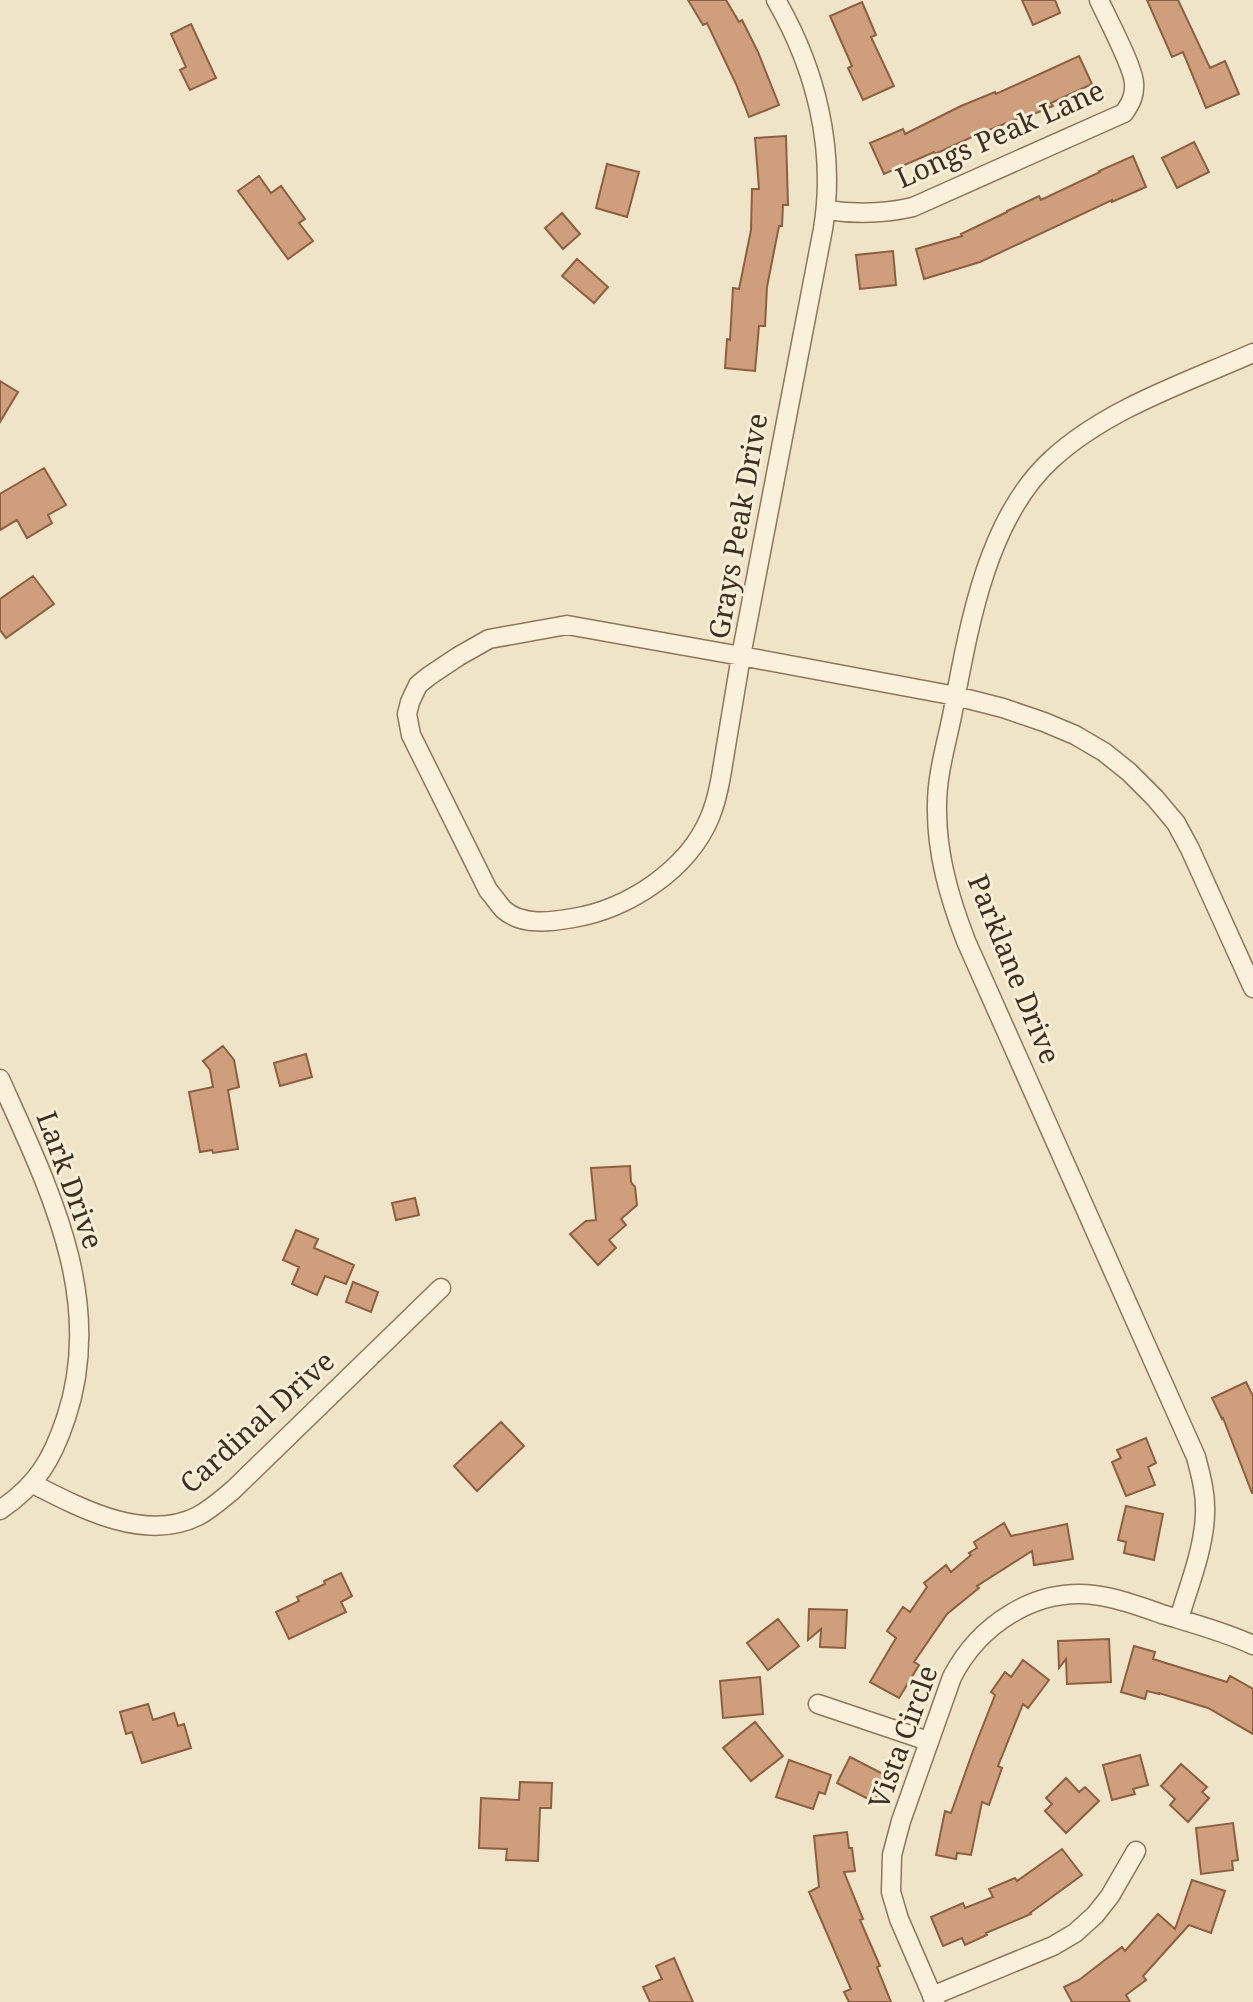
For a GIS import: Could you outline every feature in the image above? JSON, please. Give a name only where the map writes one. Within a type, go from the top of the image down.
[{"type":"street","name":"Grays Peak Drive","points":[[776,0],[801,49],[817,99],[825,145],[826,210],[741,656],[956,696],[1003,708],[1075,735],[1104,752],[1129,772],[1176,823],[1246,951],[1253,988]]},
{"type":"street","name":"Longs Peak Lane","points":[[826,210],[886,212],[913,207],[1140,104],[1133,76],[1099,0]]},
{"type":"street","name":"Parklane Drive","points":[[1179,1619],[1204,1527],[1205,1501],[1201,1474],[1189,1439],[966,941],[945,879],[937,804],[940,774],[979,592],[1013,510],[1028,486],[1049,461],[1104,420],[1253,353]]},
{"type":"street","points":[[567,625],[741,656],[720,780],[710,817],[695,844],[666,875],[639,893],[591,915],[557,921],[529,921],[505,910],[488,890],[411,735],[407,714],[418,685],[489,639],[567,625]]},
{"type":"street","name":"Lark Drive","points":[[0,1079],[64,1232],[78,1310],[78,1358],[70,1407],[54,1451],[33,1484]]},
{"type":"street","name":"Cardinal Drive","points":[[33,1484],[63,1499],[135,1524],[166,1524],[195,1518],[233,1490],[441,1288]]},
{"type":"street","points":[[0,1510],[33,1484]]},
{"type":"street","name":"Vista Circle","points":[[934,1999],[896,1912],[890,1881],[893,1844],[928,1741],[962,1659],[990,1628],[1016,1610],[1036,1602],[1086,1594],[1179,1619],[1253,1645]]},
{"type":"street","points":[[818,1704],[928,1741]]},
{"type":"street","points":[[934,1999],[1053,1946],[1075,1933],[1110,1896],[1136,1851]]},
{"type":"building","points":[[688,0],[726,0],[739,22],[742,20],[779,105],[749,117],[707,23],[703,25]]},
{"type":"building","points":[[1022,0],[1055,0],[1060,13],[1033,25]]},
{"type":"building","points":[[1147,0],[1178,0],[1210,68],[1225,61],[1239,94],[1206,108],[1183,52],[1172,57]]},
{"type":"building","points":[[862,2],[876,35],[871,37],[894,86],[863,100],[830,16]]},
{"type":"building","points":[[191,24],[216,78],[190,90],[180,70],[186,67],[171,34]]},
{"type":"building","points":[[1079,56],[1092,84],[1051,103],[1053,106],[884,174],[870,143],[903,129],[905,134],[961,106],[996,94]]},
{"type":"building","points":[[786,136],[788,205],[783,205],[782,226],[779,226],[767,287],[765,326],[759,326],[755,371],[725,368],[733,288],[739,289],[751,230],[752,189],[759,189],[755,138]]},
{"type":"building","points":[[1194,142],[1209,172],[1177,188],[1162,158]]},
{"type":"building","points":[[1133,156],[1146,187],[980,262],[924,279],[916,249],[962,236],[1039,196],[1041,200]]},
{"type":"building","points":[[607,164],[639,172],[627,217],[596,208]]},
{"type":"building","points":[[259,176],[271,193],[281,186],[305,219],[299,223],[313,241],[288,259],[238,191]]},
{"type":"building","points":[[562,213],[580,234],[563,249],[545,228]]},
{"type":"building","points":[[893,251],[896,285],[860,289],[856,255]]},
{"type":"building","points":[[577,259],[608,287],[594,303],[562,276]]},
{"type":"building","points":[[0,381],[18,392],[0,422]]},
{"type":"building","points":[[44,468],[66,505],[48,515],[52,523],[27,538],[17,520],[0,530],[0,494]]},
{"type":"building","points":[[33,576],[54,604],[6,638],[0,630],[0,599]]},
{"type":"building","points":[[223,1046],[234,1060],[239,1087],[228,1090],[238,1149],[200,1152],[189,1092],[213,1087],[210,1070],[203,1061]]},
{"type":"building","points":[[306,1054],[312,1077],[280,1086],[274,1063]]},
{"type":"building","points":[[630,1166],[637,1205],[621,1219],[626,1225],[609,1240],[616,1248],[598,1265],[570,1234],[586,1221],[596,1220],[591,1168]]},
{"type":"building","points":[[415,1198],[419,1215],[396,1220],[392,1203]]},
{"type":"building","points":[[296,1230],[318,1239],[314,1248],[354,1265],[346,1284],[325,1276],[317,1295],[292,1284],[299,1267],[283,1260]]},
{"type":"building","points":[[353,1282],[378,1292],[371,1312],[346,1302]]},
{"type":"building","points":[[1246,1382],[1253,1396],[1253,1493],[1212,1398]]},
{"type":"building","points":[[501,1422],[524,1446],[477,1491],[454,1466]]},
{"type":"building","points":[[1146,1438],[1156,1463],[1148,1467],[1155,1485],[1126,1496],[1112,1462],[1121,1458],[1117,1450]]},
{"type":"building","points":[[1126,1506],[1163,1514],[1154,1560],[1124,1553],[1126,1542],[1118,1540]]},
{"type":"building","points":[[1004,1523],[1011,1536],[1067,1524],[1073,1559],[1034,1565],[1032,1551],[977,1586],[979,1588],[947,1614],[914,1662],[919,1665],[899,1698],[870,1682],[896,1638],[887,1631],[903,1607],[910,1612],[927,1587],[924,1583],[946,1565],[951,1572],[977,1548],[974,1542]]},
{"type":"building","points":[[341,1573],[352,1596],[341,1602],[346,1612],[289,1639],[276,1612],[299,1601],[297,1597]]},
{"type":"building","points":[[809,1609],[847,1610],[845,1648],[820,1647],[821,1629],[808,1640]]},
{"type":"building","points":[[778,1619],[799,1646],[768,1670],[747,1643]]},
{"type":"building","points":[[1109,1639],[1111,1682],[1067,1684],[1066,1659],[1059,1668],[1058,1641]]},
{"type":"building","points":[[1134,1646],[1155,1652],[1153,1659],[1227,1682],[1230,1676],[1253,1689],[1253,1734],[1208,1708],[1159,1693],[1147,1691],[1145,1699],[1121,1692]]},
{"type":"building","points":[[1023,1660],[1049,1680],[1028,1708],[1023,1704],[998,1766],[1002,1768],[989,1805],[982,1802],[971,1855],[957,1853],[956,1859],[936,1855],[945,1811],[951,1813],[995,1695],[991,1692],[1005,1672],[1011,1677]]},
{"type":"building","points":[[760,1677],[763,1714],[723,1718],[720,1681]]},
{"type":"building","points":[[148,1704],[153,1720],[174,1713],[178,1726],[184,1724],[191,1748],[142,1763],[132,1732],[126,1734],[120,1712]]},
{"type":"building","points":[[755,1722],[783,1756],[751,1781],[723,1748]]},
{"type":"building","points":[[1140,1755],[1148,1785],[1133,1789],[1135,1794],[1112,1800],[1103,1765]]},
{"type":"building","points":[[850,1757],[887,1776],[874,1802],[837,1783]]},
{"type":"building","points":[[789,1760],[831,1775],[825,1794],[819,1792],[813,1809],[776,1797]]},
{"type":"building","points":[[1181,1764],[1207,1787],[1202,1792],[1209,1798],[1188,1822],[1170,1805],[1175,1799],[1161,1786]]},
{"type":"building","points":[[1066,1778],[1079,1792],[1085,1787],[1099,1801],[1066,1833],[1045,1811],[1052,1804],[1046,1798]]},
{"type":"building","points":[[520,1782],[552,1783],[551,1808],[540,1808],[538,1861],[506,1860],[507,1849],[479,1848],[481,1798],[519,1800]]},
{"type":"building","points":[[1233,1823],[1238,1860],[1232,1861],[1233,1870],[1201,1874],[1196,1828]]},
{"type":"building","points":[[847,1832],[855,1871],[844,1872],[891,2002],[849,2002],[844,1992],[851,1989],[809,1892],[819,1887],[814,1836]]},
{"type":"building","points":[[1062,1849],[1082,1875],[1031,1914],[965,1945],[962,1938],[943,1946],[931,1917],[963,1903],[965,1908],[993,1897],[989,1889],[1015,1878],[1017,1881]]},
{"type":"building","points":[[1192,1880],[1225,1891],[1211,1933],[1189,1925],[1143,1976],[1146,1980],[1126,1995],[1130,2002],[1072,2002],[1064,1987],[1079,1980],[1122,1947],[1125,1951],[1158,1914],[1175,1929]]},
{"type":"building","points":[[674,1958],[693,2002],[650,2002],[643,1987],[662,1979],[656,1966]]}]
